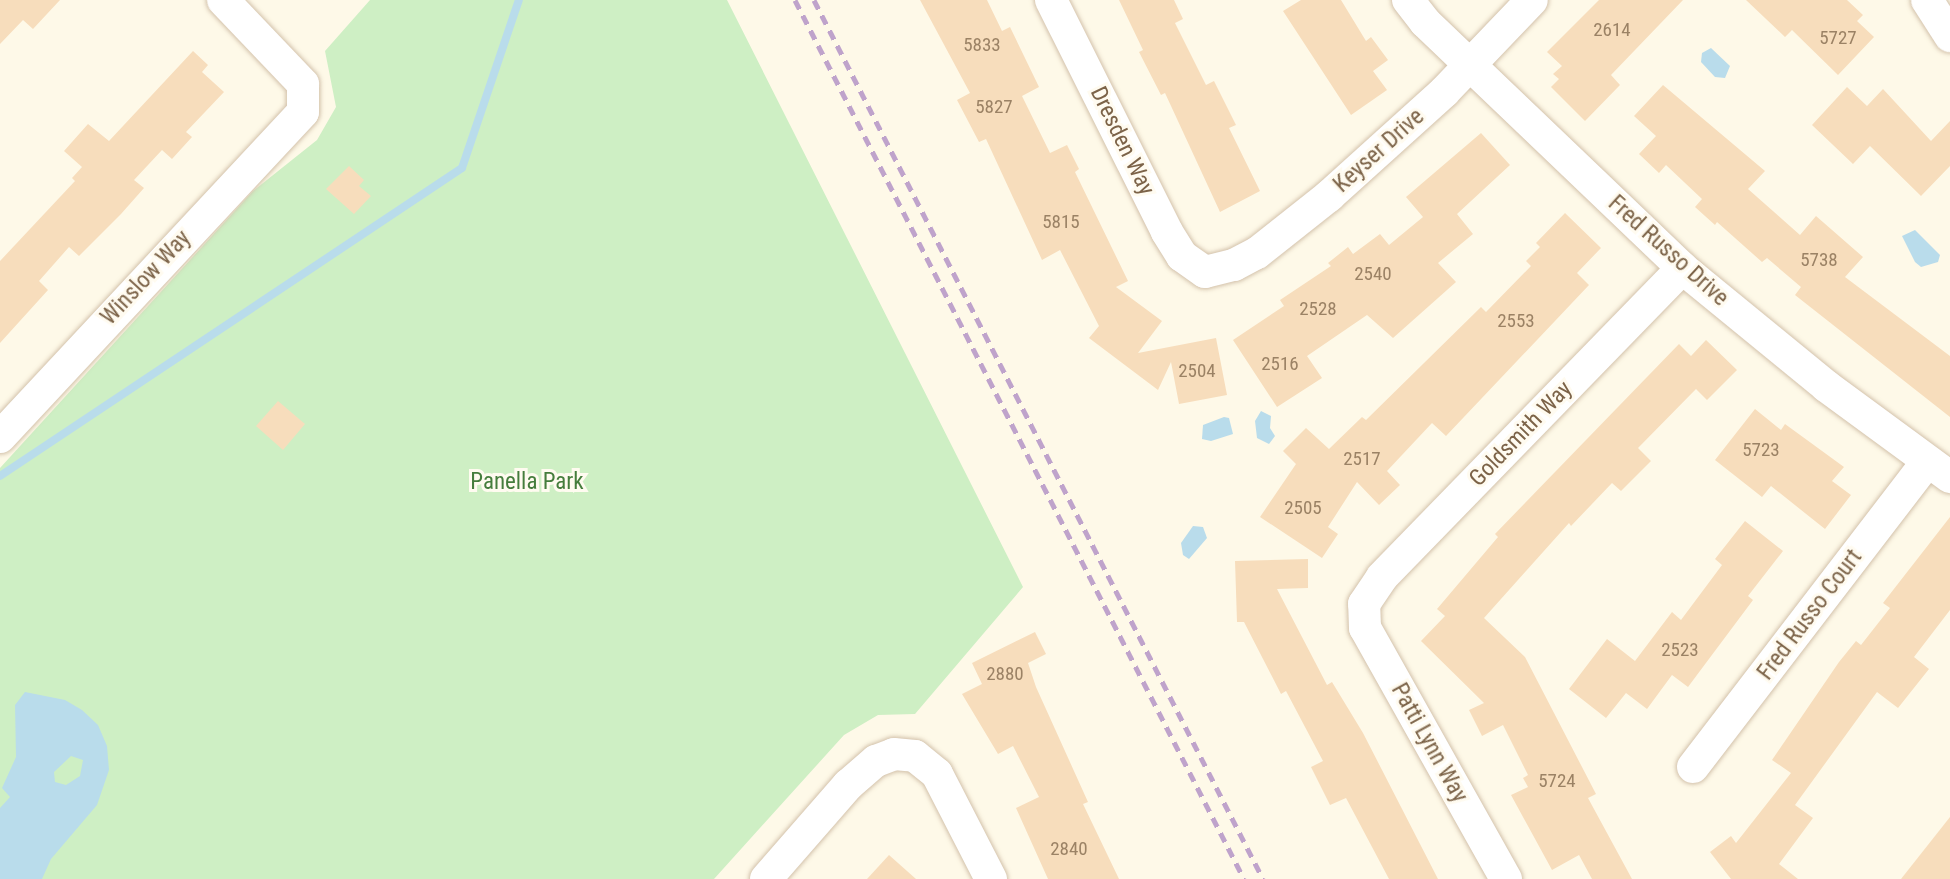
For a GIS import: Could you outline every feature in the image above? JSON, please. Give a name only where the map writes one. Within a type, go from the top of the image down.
[{"type":"street","name":"Winslow Way","points":[[0,437],[252,162],[296,122],[303,112],[303,84],[223,0]]},
{"type":"street","name":"Dresden Way","points":[[1051,0],[1167,232],[1182,256],[1205,272]]},
{"type":"street","name":"Fred Russo Drive","points":[[1408,0],[1470,64],[1682,268],[1938,470]]},
{"type":"street","name":"Keyser Drive","points":[[1205,272],[1234,265],[1257,253],[1298,220],[1389,143],[1532,0]]},
{"type":"street","points":[[1927,0],[1950,36]]},
{"type":"street","name":"Goldsmith Way","points":[[1364,604],[1382,577],[1682,268]]},
{"type":"street","name":"Fred Russo Court","points":[[1693,767],[1938,470]]},
{"type":"street","name":"Patti Lynn Way","points":[[1364,604],[1365,628],[1506,879]]},
{"type":"street","points":[[766,879],[848,785],[876,761],[894,754],[915,756],[937,774],[991,879]]},
{"type":"green space","name":"Panella Park","points":[[370,0],[727,0],[1023,587],[915,714],[878,715],[844,735],[714,879],[0,879],[0,468],[253,191],[317,140],[336,107],[325,51]]},
{"type":"water","points":[[1711,48],[1730,66],[1725,78],[1715,77],[1701,62],[1702,53]]},
{"type":"water","points":[[1915,230],[1940,255],[1938,262],[1921,267],[1915,262],[1902,236]]},
{"type":"water","points":[[1261,411],[1271,416],[1270,428],[1275,436],[1269,444],[1257,438],[1255,421]]},
{"type":"water","points":[[1224,417],[1229,418],[1233,434],[1211,441],[1202,439],[1203,425]]},
{"type":"water","points":[[1193,526],[1203,527],[1207,538],[1189,559],[1183,555],[1181,543]]},
{"type":"water","points":[[25,692],[65,700],[82,710],[98,725],[107,746],[109,770],[97,805],[51,859],[42,879],[0,879],[0,808],[10,797],[2,788],[16,757],[15,705]],"holes":[[[71,756],[83,760],[80,776],[66,785],[55,782],[54,772]]]},
{"type":"building","points":[[0,0],[60,0],[33,29],[23,20],[0,44]]},
{"type":"building","points":[[920,0],[987,0],[1002,31],[1010,27],[1039,87],[1022,96],[1050,153],[1067,145],[1079,169],[1075,172],[1128,281],[1116,287],[1162,321],[1138,353],[1216,338],[1227,395],[1179,404],[1171,362],[1158,390],[1089,338],[1099,326],[1060,250],[1042,260],[986,139],[979,142],[957,100],[970,93]]},
{"type":"building","points":[[1119,0],[1174,0],[1183,19],[1175,23],[1206,85],[1214,81],[1236,125],[1229,128],[1260,191],[1220,212],[1165,93],[1161,95],[1139,52],[1143,50]]},
{"type":"building","points":[[1301,0],[1341,0],[1366,41],[1371,37],[1388,60],[1373,71],[1387,90],[1351,115],[1283,11]]},
{"type":"building","points":[[1599,0],[1683,0],[1611,75],[1620,85],[1585,121],[1551,87],[1559,79],[1553,74],[1562,66],[1547,52]]},
{"type":"building","points":[[1746,0],[1847,0],[1863,15],[1857,21],[1874,37],[1838,75],[1792,30],[1785,37]]},
{"type":"building","points":[[193,51],[208,65],[202,72],[224,92],[186,132],[192,137],[172,159],[162,150],[134,180],[144,188],[79,256],[69,247],[39,281],[48,290],[0,343],[0,261],[75,181],[72,178],[82,167],[64,151],[88,124],[109,141]]},
{"type":"building","points":[[1663,85],[1765,171],[1748,189],[1800,235],[1816,216],[1863,257],[1845,277],[1950,356],[1950,417],[1795,295],[1801,287],[1767,258],[1762,262],[1717,222],[1715,225],[1695,207],[1702,199],[1666,165],[1659,173],[1639,154],[1656,136],[1634,116]]},
{"type":"building","points":[[1847,87],[1867,106],[1883,89],[1931,141],[1950,121],[1950,166],[1921,196],[1870,146],[1853,164],[1812,125]]},
{"type":"building","points":[[1481,133],[1510,165],[1457,214],[1473,234],[1438,263],[1456,282],[1393,338],[1367,315],[1307,356],[1322,378],[1277,407],[1233,340],[1284,306],[1280,300],[1331,266],[1328,263],[1348,247],[1353,254],[1380,234],[1389,245],[1423,217],[1406,197]]},
{"type":"building","points":[[349,166],[364,180],[359,186],[371,196],[354,214],[326,189]]},
{"type":"building","points":[[1565,213],[1601,248],[1577,273],[1589,285],[1446,436],[1432,423],[1387,471],[1400,485],[1379,505],[1357,482],[1328,527],[1338,534],[1322,558],[1260,517],[1296,464],[1283,451],[1306,428],[1329,449],[1362,417],[1366,420],[1481,307],[1486,312],[1531,266],[1526,261],[1540,247],[1536,243]]},
{"type":"building","points":[[1706,340],[1737,370],[1707,400],[1696,389],[1638,448],[1651,461],[1621,491],[1612,483],[1571,526],[1569,523],[1484,618],[1525,657],[1596,794],[1588,798],[1632,879],[1592,879],[1579,855],[1552,870],[1511,795],[1528,787],[1523,778],[1528,775],[1503,725],[1482,736],[1469,710],[1484,703],[1421,641],[1445,616],[1437,609],[1498,537],[1495,534],[1679,344],[1691,356]]},
{"type":"building","points":[[278,401],[305,424],[283,450],[256,426]]},
{"type":"building","points":[[1755,409],[1781,430],[1785,424],[1844,467],[1832,481],[1851,495],[1825,529],[1771,486],[1762,497],[1715,460]]},
{"type":"building","points":[[1950,517],[1950,610],[1914,657],[1929,669],[1898,708],[1877,692],[1795,805],[1813,818],[1779,864],[1798,879],[1731,879],[1710,852],[1731,836],[1736,843],[1791,773],[1772,760],[1839,662],[1856,641],[1861,645],[1890,608],[1883,603]]},
{"type":"building","points":[[1745,521],[1783,551],[1748,596],[1753,600],[1688,687],[1672,675],[1647,709],[1626,693],[1606,718],[1569,689],[1607,639],[1635,661],[1672,612],[1681,620],[1722,565],[1715,559]]},
{"type":"building","points":[[1308,559],[1308,588],[1277,589],[1327,685],[1332,682],[1363,733],[1438,879],[1389,879],[1346,798],[1330,805],[1311,767],[1323,761],[1286,691],[1281,694],[1244,622],[1237,622],[1235,561]]},
{"type":"building","points":[[1035,632],[1046,654],[1028,663],[1036,687],[1088,802],[1083,804],[1119,879],[1048,879],[1016,808],[1039,797],[1013,746],[998,754],[962,694],[982,684],[972,663]]},
{"type":"building","points":[[1950,817],[1950,879],[1901,879]]},
{"type":"building","points":[[889,855],[916,879],[867,879]]},
{"type":"waterway","points":[[0,476],[462,168],[519,0]]},
{"type":"railway","points":[[795,0],[1244,879]]},
{"type":"railway","points":[[814,0],[1263,879]]}]
